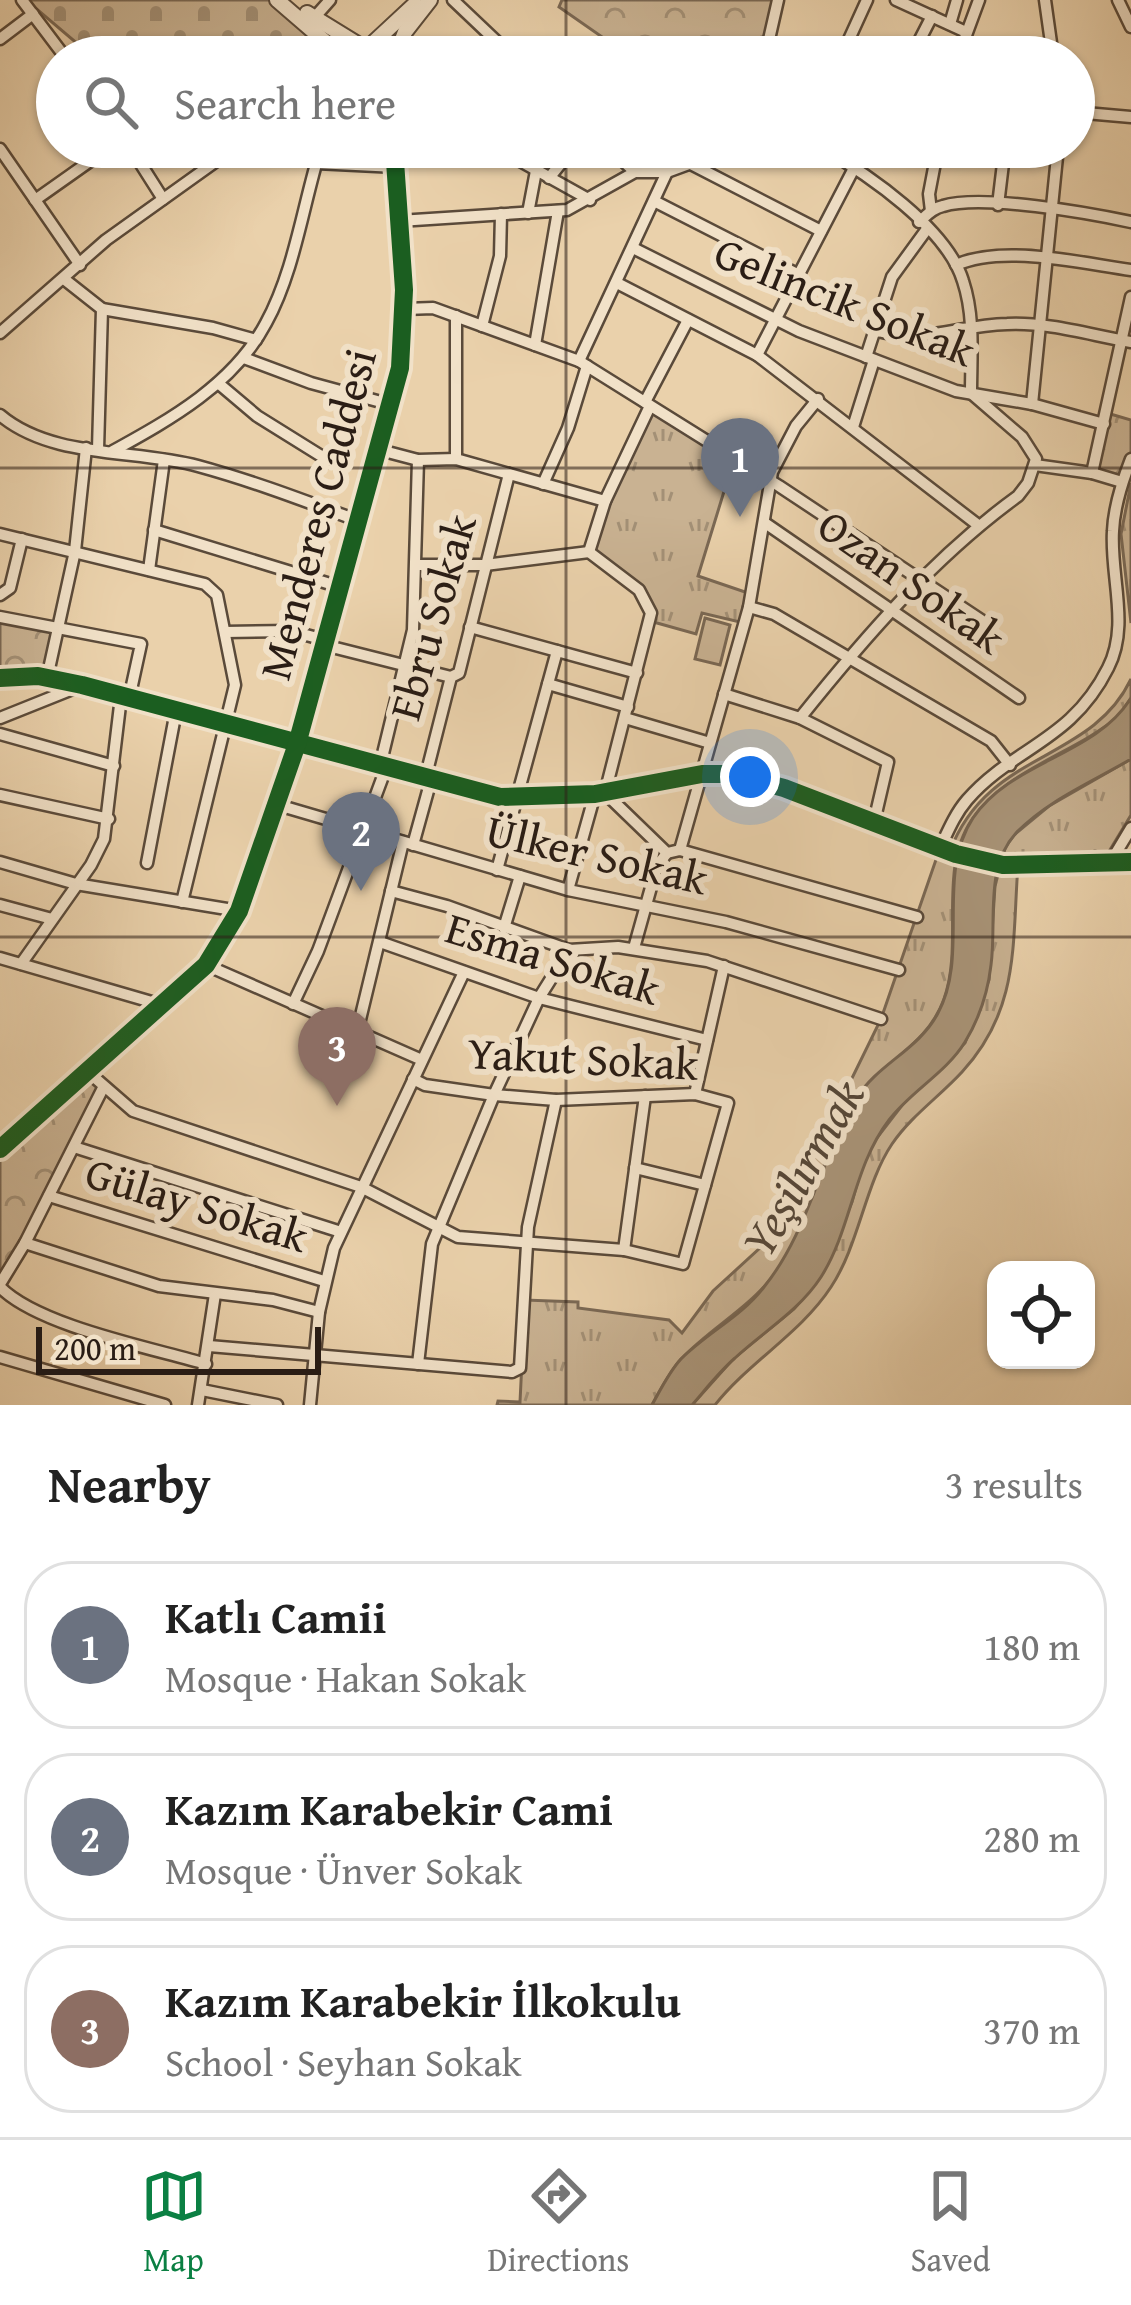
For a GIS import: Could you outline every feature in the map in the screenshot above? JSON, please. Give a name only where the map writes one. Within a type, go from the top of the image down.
[{"type":"street","points":[[22,0],[50,36]]},
{"type":"street","points":[[277,0],[319,36]]},
{"type":"street","points":[[291,0],[350,36]]},
{"type":"street","points":[[314,18],[330,0]]},
{"type":"street","points":[[385,36],[418,0]]},
{"type":"street","points":[[403,36],[430,0]]},
{"type":"street","points":[[453,0],[491,36]]},
{"type":"street","points":[[770,36],[778,0]]},
{"type":"street","points":[[851,36],[867,0]]},
{"type":"street","points":[[950,25],[957,0]]},
{"type":"street","points":[[965,36],[979,0]]},
{"type":"street","points":[[1045,0],[1050,36]]},
{"type":"street","points":[[1118,0],[1131,27]]},
{"type":"street","points":[[902,1],[966,32]]},
{"type":"street","points":[[0,38],[34,14]]},
{"type":"street","points":[[922,36],[932,16]]},
{"type":"street","points":[[1095,114],[1131,117]]},
{"type":"street","points":[[1,154],[80,265]]},
{"type":"street","points":[[35,200],[80,168]]},
{"type":"street","points":[[144,168],[164,199]]},
{"type":"street","points":[[2,326],[207,168]]},
{"type":"street","points":[[113,451],[156,428],[244,358],[279,294],[315,168]]},
{"type":"street","name":"Menderes Caddesi","points":[[0,1149],[206,965],[238,911],[297,744],[400,368],[405,309],[396,168]]},
{"type":"street","points":[[531,168],[590,200]]},
{"type":"street","points":[[549,178],[557,168]]},
{"type":"street","points":[[631,168],[635,172]]},
{"type":"street","points":[[400,221],[558,211],[590,200],[635,172],[678,168]]},
{"type":"street","points":[[698,168],[821,231]]},
{"type":"street","points":[[757,356],[853,168]]},
{"type":"street","points":[[800,718],[922,578],[978,525],[1018,496],[1035,465],[1029,444],[971,394],[972,328],[965,284],[956,265],[923,225],[855,168]]},
{"type":"street","points":[[854,428],[874,330],[892,277],[931,211],[934,168]]},
{"type":"street","points":[[998,206],[1003,168]]},
{"type":"street","points":[[1032,404],[1056,168]]},
{"type":"street","points":[[528,213],[536,171]]},
{"type":"street","points":[[543,484],[568,428],[583,364],[667,172]]},
{"type":"street","points":[[654,201],[799,274]]},
{"type":"street","points":[[931,211],[957,203],[1052,208],[1131,222]]},
{"type":"street","points":[[535,345],[558,211]]},
{"type":"street","points":[[482,326],[500,256],[501,214]]},
{"type":"street","name":"Gelincik Sokak","points":[[633,248],[776,320],[870,359],[971,394],[1032,404],[1104,424]]},
{"type":"street","points":[[956,265],[984,256],[1048,258],[1131,270]]},
{"type":"street","points":[[64,279],[102,309],[256,340]]},
{"type":"street","points":[[616,283],[757,356],[978,525]]},
{"type":"street","points":[[1092,473],[1127,341],[1131,297]]},
{"type":"street","points":[[405,309],[433,308],[583,364],[990,626]]},
{"type":"street","points":[[47,678],[92,449],[102,309]]},
{"type":"street","points":[[456,316],[456,459]]},
{"type":"street","points":[[589,552],[605,501],[688,320]]},
{"type":"street","points":[[874,330],[914,338],[972,328],[1042,326],[1127,341]]},
{"type":"street","points":[[244,358],[392,405]]},
{"type":"street","points":[[218,383],[257,416],[326,460]]},
{"type":"street","points":[[634,948],[657,866],[674,852],[702,774],[749,608],[772,472],[796,426],[818,400]]},
{"type":"street","points":[[0,415],[32,435],[164,460],[262,485],[358,521]]},
{"type":"street","points":[[380,450],[418,460],[456,459],[605,501]]},
{"type":"street","points":[[940,848],[967,800],[1077,714],[1111,663],[1119,628],[1112,534],[1131,459]]},
{"type":"street","points":[[149,570],[164,460]]},
{"type":"street","points":[[293,1004],[364,830],[383,767],[413,630],[418,460]]},
{"type":"street","points":[[1035,465],[1122,482]]},
{"type":"street","name":"Ebru Sokak","points":[[357,1032],[392,891],[428,780],[451,676],[459,673],[508,474]]},
{"type":"street","name":"Ozan Sokak","points":[[765,523],[1019,698]]},
{"type":"street","points":[[154,530],[340,587]]},
{"type":"street","points":[[0,534],[149,570],[212,588],[218,595],[235,685],[182,902]]},
{"type":"street","points":[[0,595],[10,588],[22,539]]},
{"type":"street","points":[[416,565],[485,565],[589,552],[632,583],[649,602],[650,621],[627,713],[568,890]]},
{"type":"street","points":[[749,608],[774,614],[991,741],[1010,765]]},
{"type":"street","points":[[0,616],[141,644],[125,698],[109,820],[98,852],[21,964]]},
{"type":"street","points":[[470,627],[637,674]]},
{"type":"street","points":[[225,632],[291,631],[451,676]]},
{"type":"street","points":[[497,869],[557,651]]},
{"type":"street","points":[[0,678],[47,678],[82,685],[428,780],[516,799],[600,794],[702,774],[754,779],[956,854],[1003,865],[1131,862]]},
{"type":"street","points":[[548,684],[710,743]]},
{"type":"street","points":[[0,718],[82,685]]},
{"type":"street","points":[[724,694],[800,718],[888,762],[874,822]]},
{"type":"street","points":[[147,863],[176,711]]},
{"type":"street","points":[[0,734],[114,766]]},
{"type":"street","points":[[600,794],[674,852],[917,917]]},
{"type":"street","points":[[0,795],[109,820]]},
{"type":"street","name":"Ülker Sokak","points":[[278,806],[568,890],[726,922],[899,970]]},
{"type":"street","points":[[1110,863],[1131,828]]},
{"type":"street","points":[[0,862],[76,884],[238,911]]},
{"type":"street","points":[[504,928],[520,876]]},
{"type":"street","points":[[392,891],[569,950],[634,948],[724,966],[881,1019]]},
{"type":"street","points":[[0,905],[52,919]]},
{"type":"street","name":"Esma Sokak","points":[[380,942],[539,998],[707,1040]]},
{"type":"street","points":[[418,1364],[437,1229],[539,998],[569,950]]},
{"type":"street","points":[[0,958],[162,1005]]},
{"type":"street","name":"Yakut Sokak","points":[[206,965],[422,1060]]},
{"type":"street","points":[[695,1094],[724,966]]},
{"type":"street","points":[[310,1405],[324,1281],[341,1232],[464,972]]},
{"type":"street","points":[[87,1071],[133,1111],[361,1187],[437,1229],[467,1238],[624,1250],[645,1096]]},
{"type":"street","name":"Yakut Sokak","points":[[413,1079],[494,1095],[556,1100],[695,1094],[728,1103],[683,1264],[624,1250]]},
{"type":"street","points":[[103,1088],[0,1286],[19,1303],[50,1317],[206,1364]]},
{"type":"street","points":[[208,1346],[512,1372],[523,1362],[527,1242],[556,1100]]},
{"type":"street","points":[[74,1147],[341,1232]]},
{"type":"street","points":[[635,1168],[705,1186]]},
{"type":"street","name":"Gülay Sokak","points":[[49,1196],[324,1281]]},
{"type":"street","points":[[25,1243],[159,1286],[273,1300],[319,1312]]},
{"type":"street","points":[[198,1405],[215,1294]]},
{"type":"street","points":[[0,1357],[165,1405]]},
{"type":"street","points":[[202,1390],[277,1405]]},
{"type":"green space","points":[[26,0],[277,0],[320,36],[68,36]]},
{"type":"green space","points":[[562,0],[778,0],[770,36],[601,36],[559,7]]},
{"type":"green space","points":[[650,406],[734,459],[698,576],[751,594],[744,623],[702,613],[696,634],[650,621],[650,607],[589,552]]},
{"type":"green space","points":[[1107,413],[1131,420],[1131,459],[1122,482],[1092,473]]},
{"type":"green space","points":[[1131,483],[1131,623],[1121,534]]},
{"type":"green space","points":[[0,617],[59,626],[47,678],[0,678]]},
{"type":"green space","points":[[705,618],[730,625],[720,665],[695,659]]},
{"type":"green space","points":[[1131,679],[1131,698],[1118,717],[1007,784],[976,814],[964,834],[953,880],[952,953],[944,999],[918,1039],[871,1081],[848,1111],[796,1240],[762,1289],[681,1359],[652,1405],[497,1405],[498,1401],[520,1402],[525,1300],[578,1302],[578,1308],[669,1320],[682,1333],[713,1291],[772,1237],[881,1019],[940,848],[950,851],[967,818],[989,793],[1091,727]]},
{"type":"green space","points":[[1131,759],[1131,815],[1102,863],[1018,865],[1013,949],[1004,1000],[994,1024],[962,1072],[892,1144],[831,1287],[805,1319],[715,1405],[692,1405],[734,1358],[794,1309],[819,1279],[852,1202],[866,1152],[903,1104],[965,1043],[989,980],[995,886],[1005,848],[1049,806]]},
{"type":"green space","points":[[87,1071],[103,1088],[0,1284],[0,1149]]},
{"type":"shaded area","points":[[1131,698],[1131,759],[1042,811],[1006,847],[996,879],[990,975],[975,1024],[957,1053],[898,1110],[877,1138],[821,1277],[792,1310],[729,1363],[692,1405],[652,1405],[681,1359],[764,1287],[792,1242],[856,1099],[938,1013],[952,966],[956,865],[973,818],[1009,783],[1096,733]]},
{"type":"cycle path","points":[[0,1149],[206,965],[239,911],[297,744],[400,368],[404,290],[395,168]]},
{"type":"cycle path","points":[[0,678],[38,676],[82,685],[500,797],[595,794],[702,774],[732,774],[784,788],[956,854],[1003,865],[1131,862]]},
{"type":"place","name":"Katlı Camii","points":[[740,517]]},
{"type":"place","name":"Kazım Karabekir Cami","points":[[361,891]]},
{"type":"place","name":"Kazım Karabekir İlkokulu","points":[[337,1106]]},
{"type":"water label","name":"Yeşilırmak","points":[[802,1168]]}]
